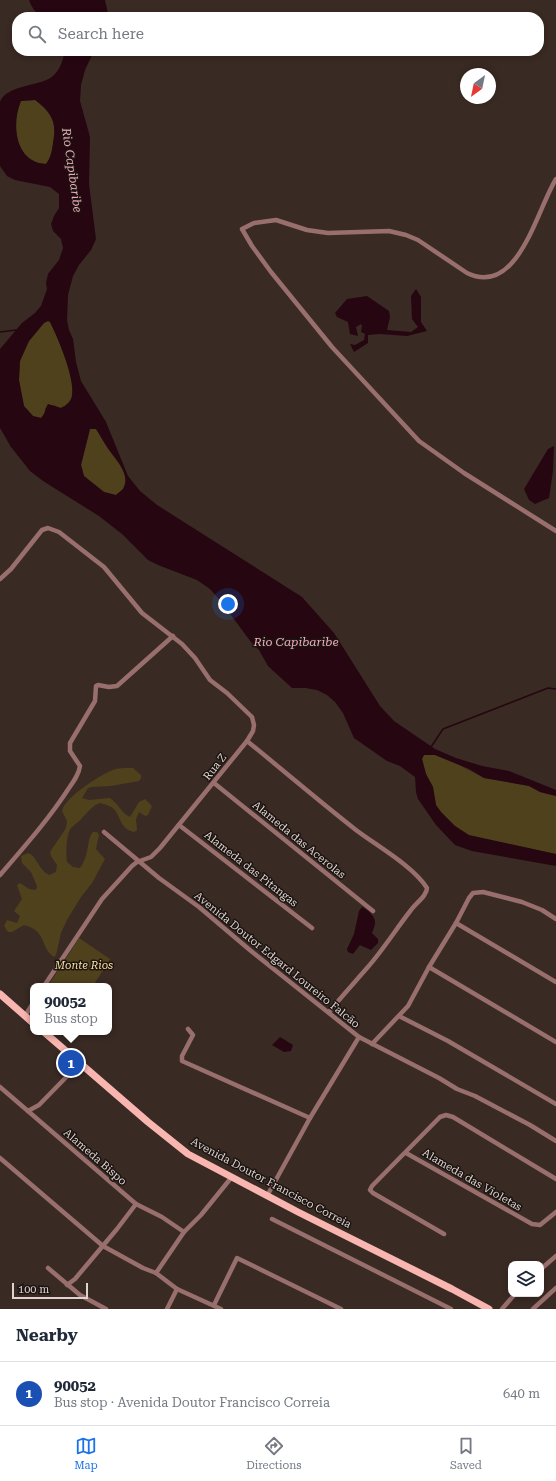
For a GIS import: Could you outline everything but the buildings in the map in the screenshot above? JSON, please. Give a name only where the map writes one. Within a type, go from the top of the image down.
[{"type":"main road","points":[[0,994],[30,1020]]},
{"type":"main road","name":"Avenida Doutor Francisco Correia","points":[[47,1035],[188,1154],[231,1178],[489,1309]]},
{"type":"street","points":[[556,179],[537,222],[524,246],[504,272],[498,276],[486,278],[475,277],[467,273],[418,240],[406,235],[388,231],[328,233],[307,230],[276,220],[254,222],[242,229],[252,246],[271,272],[332,347],[419,441],[464,474],[556,531]]},
{"type":"street","points":[[0,578],[11,569],[42,530],[48,528],[52,529],[63,534],[104,567],[142,613],[172,636],[116,686],[96,686],[95,702],[70,743],[70,751],[80,766],[79,772],[54,809],[0,875]]},
{"type":"street","name":"Rua Z","points":[[46,983],[102,899],[132,866],[139,861],[151,857],[160,848],[214,783],[247,741],[253,731],[254,725],[252,717],[227,693],[210,680],[195,658],[172,636]]},
{"type":"street","points":[[247,741],[331,811],[403,864],[420,880],[426,888],[426,892],[397,931],[367,969],[350,986],[329,1012]]},
{"type":"street","name":"Alameda das Acerolas","points":[[214,783],[373,911]]},
{"type":"street","name":"Alameda das Pitangas","points":[[179,824],[312,928]]},
{"type":"street","name":"Avenida Doutor Edgard Loureiro Falcão","points":[[104,832],[159,878],[199,907],[250,951],[359,1037],[530,1125],[556,1141]]},
{"type":"street","points":[[372,1044],[408,1006],[469,898],[478,892],[522,902],[542,910],[556,918]]},
{"type":"street","points":[[456,923],[556,982]]},
{"type":"street","points":[[429,967],[501,1011],[556,1042]]},
{"type":"street","points":[[25,1016],[30,1008]]},
{"type":"street","points":[[399,1016],[448,1041],[556,1104]]},
{"type":"street","points":[[188,1029],[193,1035],[182,1056],[182,1061],[310,1118]]},
{"type":"street","points":[[267,1196],[310,1118],[359,1037]]},
{"type":"street","points":[[28,1111],[39,1105],[80,1063]]},
{"type":"street","name":"Alameda Bispo","points":[[0,1087],[136,1204],[162,1217],[184,1232]]},
{"type":"street","points":[[444,1234],[373,1194],[370,1190],[372,1186],[406,1153],[438,1118],[446,1115],[453,1117],[556,1179]]},
{"type":"street","name":"Alameda das Violetas","points":[[406,1153],[535,1225],[540,1225],[556,1212]]},
{"type":"street","points":[[0,1158],[103,1246],[143,1268],[156,1273],[177,1288],[221,1309]]},
{"type":"street","points":[[156,1273],[168,1253],[184,1232],[201,1215],[231,1178]]},
{"type":"street","points":[[68,1285],[75,1279],[103,1246],[136,1204]]},
{"type":"street","points":[[272,1219],[451,1309]]},
{"type":"street","points":[[544,1266],[556,1256]]},
{"type":"street","points":[[214,1305],[237,1258],[340,1309]]},
{"type":"street","points":[[48,1268],[80,1295],[106,1309]]},
{"type":"street","points":[[167,1309],[177,1288]]},
{"type":"street","points":[[534,1309],[556,1288]]},
{"type":"street","points":[[502,1309],[513,1297]]},
{"type":"green space","points":[[36,100],[49,114],[54,124],[52,149],[46,164],[36,162],[28,157],[22,149],[16,131],[16,120],[21,101]]},
{"type":"green space","points":[[48,321],[50,322],[65,358],[71,379],[72,395],[66,405],[60,408],[54,405],[45,408],[45,414],[41,418],[33,416],[24,406],[19,380],[20,361],[29,341],[44,323]]},
{"type":"green space","points":[[90,429],[96,429],[124,472],[125,483],[123,489],[116,495],[104,492],[84,476],[81,465]]},
{"type":"green space","points":[[424,755],[435,755],[455,763],[484,778],[529,786],[540,792],[556,796],[556,854],[469,836],[455,826],[436,805],[433,787],[426,774],[422,759]]},
{"type":"green space","points":[[121,768],[133,768],[141,775],[139,781],[111,786],[91,787],[88,788],[82,798],[89,800],[110,798],[124,813],[130,817],[139,802],[145,799],[152,806],[148,815],[145,816],[139,812],[136,819],[137,830],[134,832],[126,829],[115,810],[108,805],[100,803],[93,807],[69,831],[67,840],[67,862],[73,867],[80,868],[83,863],[89,839],[93,832],[97,832],[99,835],[96,849],[105,859],[92,883],[81,897],[67,920],[61,933],[56,955],[54,957],[49,953],[40,935],[32,928],[24,925],[12,932],[8,932],[4,926],[7,920],[17,923],[20,916],[14,911],[22,899],[17,885],[20,883],[29,889],[36,890],[37,886],[31,872],[22,863],[21,856],[28,853],[34,857],[42,869],[49,875],[56,872],[57,865],[50,852],[66,828],[67,821],[62,811],[64,806],[76,793],[107,772]]},
{"type":"green space","name":"Monte Rios","points":[[79,938],[110,959],[95,983],[50,983]]},
{"type":"water","points":[[29,0],[105,0],[108,12],[36,12]]},
{"type":"water","name":"Rio Capibaribe","points":[[64,56],[92,56],[85,70],[81,85],[80,101],[90,137],[89,184],[96,239],[91,250],[79,265],[73,276],[68,295],[67,320],[73,339],[76,362],[81,381],[106,422],[128,476],[140,491],[157,505],[302,597],[334,633],[380,706],[394,721],[435,749],[456,758],[482,766],[509,771],[556,790],[556,796],[540,792],[529,786],[484,778],[469,769],[435,755],[424,755],[422,759],[426,774],[433,787],[436,805],[455,826],[469,835],[556,854],[556,866],[472,851],[455,845],[436,825],[418,799],[415,777],[400,766],[387,761],[354,738],[343,713],[335,702],[327,695],[317,690],[292,688],[268,666],[259,650],[251,642],[210,589],[197,580],[148,560],[122,534],[99,516],[43,481],[30,471],[11,447],[0,428],[0,349],[22,323],[35,313],[41,306],[47,289],[46,283],[48,274],[59,260],[63,248],[61,239],[53,231],[51,224],[59,208],[59,194],[50,187],[15,180],[7,176],[0,166],[0,102],[9,92],[47,80],[55,74]],"holes":[[[35,100],[46,109],[54,124],[52,149],[46,164],[36,162],[28,157],[22,150],[16,131],[16,120],[21,101]],[[48,321],[50,322],[65,358],[71,379],[72,397],[68,403],[61,408],[48,404],[41,418],[33,416],[24,406],[19,380],[20,361],[29,341],[44,323]],[[90,429],[96,429],[124,472],[125,483],[123,489],[116,495],[104,492],[84,476],[81,465]]]},
{"type":"water","points":[[416,289],[421,297],[421,322],[427,331],[407,336],[380,334],[368,335],[368,343],[354,352],[350,344],[355,345],[364,340],[365,334],[361,332],[362,326],[361,324],[356,327],[358,336],[350,334],[348,322],[337,317],[335,313],[347,299],[367,296],[389,311],[390,317],[387,330],[411,332],[418,327],[412,319],[411,296]]},
{"type":"water","points":[[554,446],[553,471],[549,498],[535,504],[529,500],[524,489],[548,449]]},
{"type":"water","points":[[362,907],[369,911],[374,918],[375,924],[372,933],[378,939],[378,943],[371,950],[360,945],[353,954],[348,952],[347,949],[354,934],[359,911]]},
{"type":"water","points":[[280,1037],[293,1045],[291,1051],[284,1052],[272,1045]]},
{"type":"waterway","points":[[0,332],[16,330]]},
{"type":"waterway","points":[[431,747],[443,729],[548,688],[556,689]]},
{"type":"place","name":"90052","points":[[71,1063]]}]
